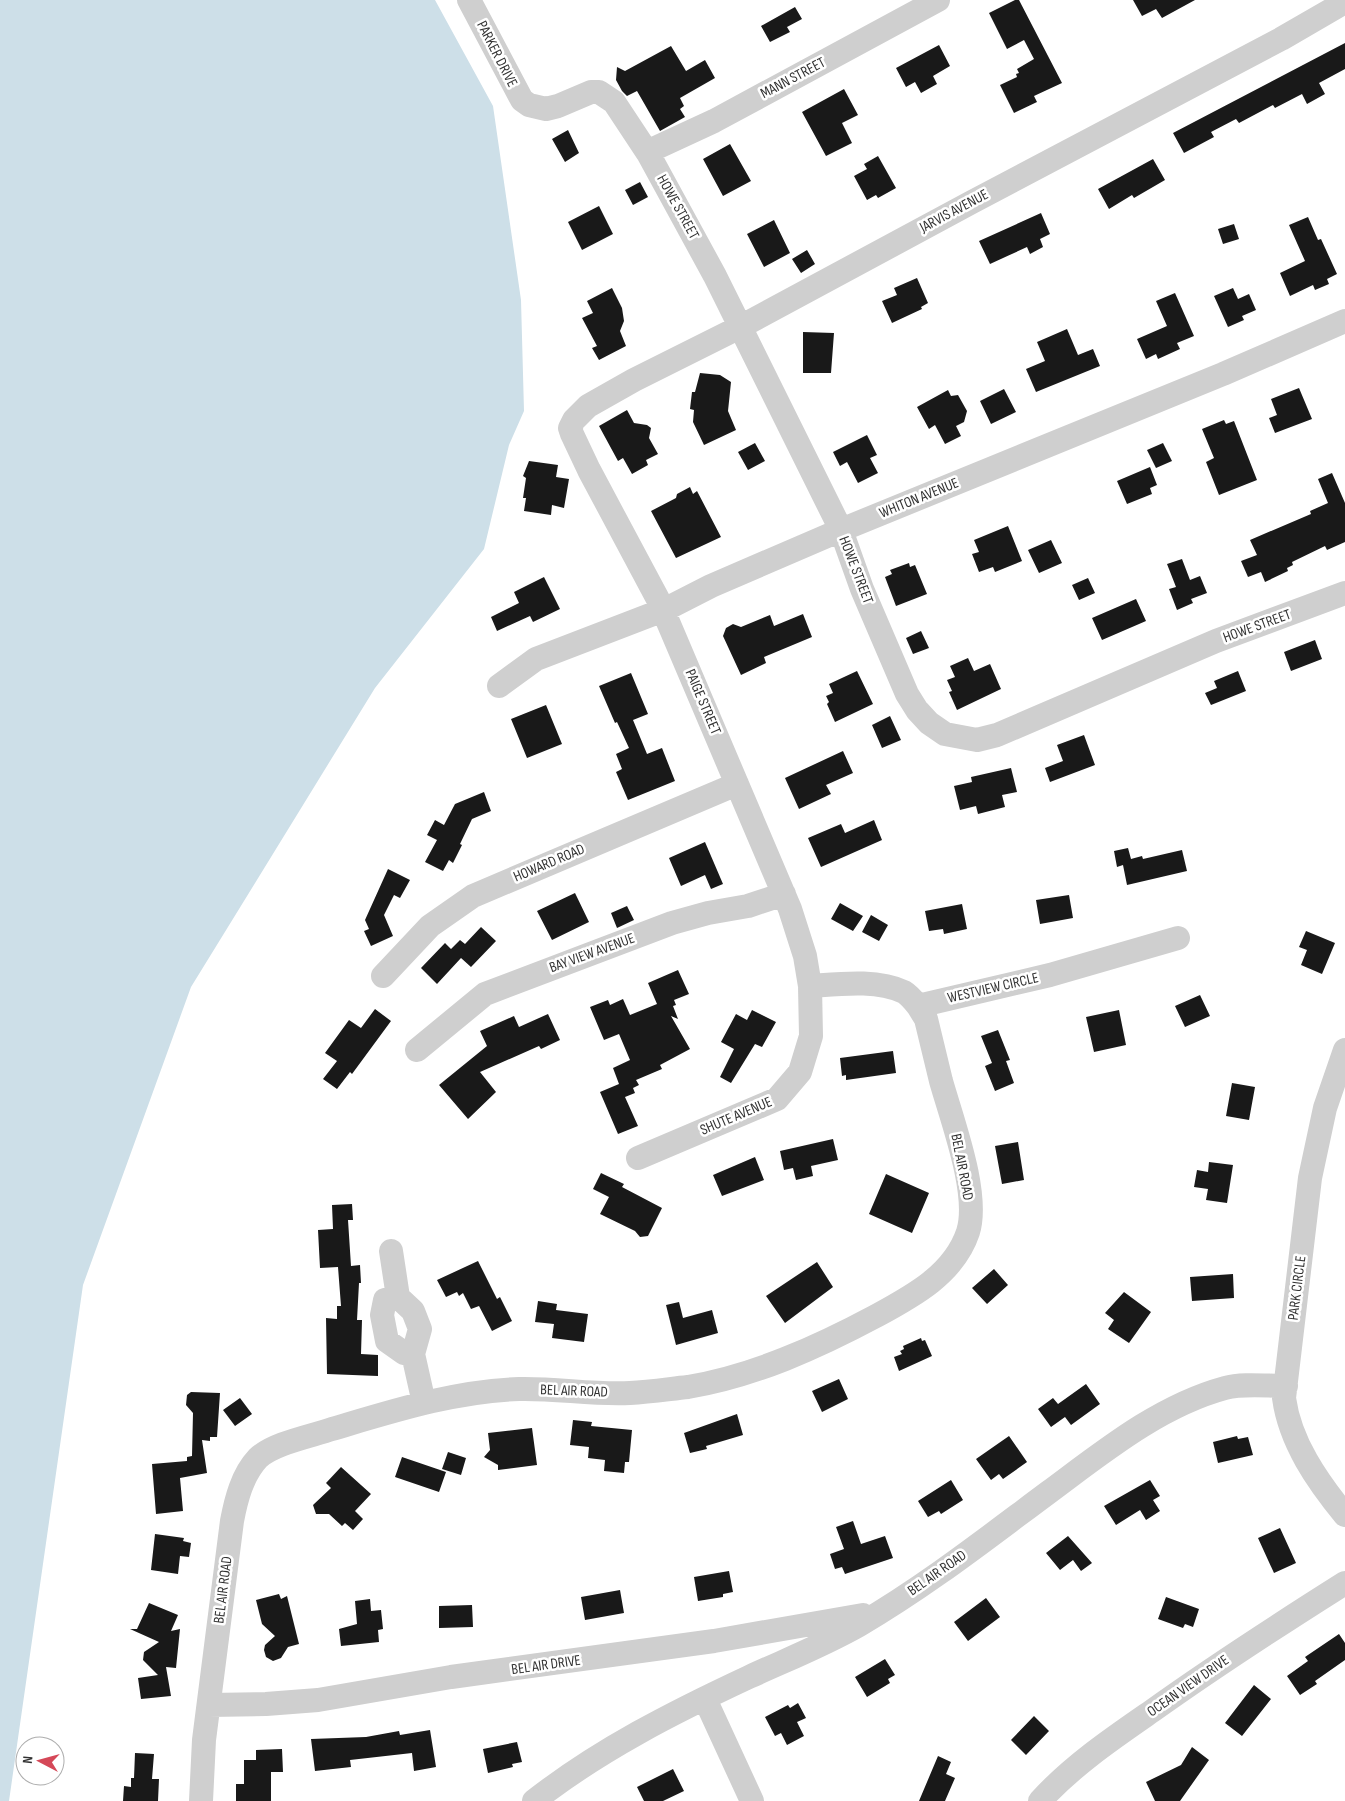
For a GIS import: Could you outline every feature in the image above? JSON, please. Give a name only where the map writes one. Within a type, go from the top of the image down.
[{"type":"street","name":"PARKER DRIVE","points":[[469,0],[516,92],[529,105]]},
{"type":"street","name":"MANN STREET","points":[[647,152],[714,121],[938,0]]},
{"type":"street","name":"JARVIS AVENUE","points":[[570,428],[574,420],[588,406],[634,380],[740,327],[972,202],[1281,40],[1345,2]]},
{"type":"street","name":"HOWE STREET","points":[[529,105],[546,109],[558,106],[590,92],[599,92],[614,102],[647,152],[684,216],[841,530],[862,589],[907,694],[928,723],[945,734],[977,740],[997,735],[1209,644],[1345,593]]},
{"type":"street","name":"WHITON AVENUE","points":[[499,686],[536,659],[663,610],[711,586],[841,530],[1223,374],[1345,321]]},
{"type":"street","name":"PAIGE STREET","points":[[570,428],[589,470],[663,610],[784,894],[805,956],[810,986]]},
{"type":"street","name":"HOWARD ROAD","points":[[383,976],[430,926],[473,896],[737,784]]},
{"type":"street","name":"BAY VIEW AVENUE","points":[[418,1050],[466,1007],[485,994],[672,923],[708,912],[748,906],[784,894]]},
{"type":"street","name":"WESTVIEW CIRCLE","points":[[918,1006],[1050,975],[1178,938]]},
{"type":"street","points":[[810,986],[844,984],[887,986],[906,993],[918,1006]]},
{"type":"street","name":"SHUTE AVENUE","points":[[638,1158],[777,1099],[787,1090],[800,1072],[811,1036],[810,986]]},
{"type":"street","name":"BEL AIR ROAD","points":[[201,1801],[204,1740],[237,1496],[258,1459],[286,1444],[424,1403],[482,1392],[518,1389],[630,1393],[692,1386],[754,1369],[844,1333],[921,1291],[945,1270],[960,1250],[968,1230],[971,1212],[960,1149],[926,1019],[918,1006]]},
{"type":"street","name":"PARK CIRCLE","points":[[1345,1050],[1325,1108],[1310,1178],[1284,1398],[1287,1419],[1295,1439],[1318,1480],[1345,1515]]},
{"type":"street","points":[[391,1251],[398,1297],[413,1311],[420,1329],[413,1354],[424,1403]]},
{"type":"street","points":[[398,1297],[385,1300],[382,1315],[388,1341],[404,1353],[413,1354]]},
{"type":"street","name":"BEL AIR ROAD","points":[[534,1801],[575,1771],[636,1733],[829,1642],[881,1611],[958,1560],[1102,1453],[1174,1408],[1228,1388],[1286,1386]]},
{"type":"street","name":"OCEAN VIEW DRIVE","points":[[1040,1801],[1069,1772],[1121,1733],[1228,1658],[1345,1583]]},
{"type":"street","name":"BEL AIR DRIVE","points":[[209,1705],[266,1704],[318,1700],[451,1677],[722,1639],[840,1620],[881,1611]]},
{"type":"street","points":[[706,1699],[752,1801]]},
{"type":"shaded area","points":[[0,0],[435,0],[493,106],[521,300],[524,411],[509,445],[484,549],[375,688],[191,987],[83,1285],[18,1736],[15,1736],[15,1759],[9,1801],[0,1801]]},
{"type":"building","points":[[1015,0],[1019,0],[1062,83],[1034,96],[1037,102],[1014,113],[1000,85],[1017,77],[1016,74],[1019,73],[1017,69],[1034,59],[1024,40],[1007,49],[989,13]]},
{"type":"building","points":[[1133,0],[1195,0],[1162,18],[1156,9],[1142,16]]},
{"type":"building","points":[[795,7],[802,19],[787,27],[790,32],[770,42],[761,26]]},
{"type":"building","points":[[1345,43],[1345,69],[1319,83],[1325,94],[1307,104],[1302,94],[1275,108],[1273,105],[1239,123],[1236,119],[1211,132],[1214,137],[1184,153],[1173,133]]},
{"type":"building","points":[[939,45],[950,66],[933,76],[937,84],[921,93],[915,82],[906,87],[896,68]]},
{"type":"building","points":[[671,46],[686,71],[705,60],[715,78],[680,98],[684,106],[680,109],[685,117],[660,131],[637,91],[627,96],[622,91],[616,80],[617,67],[625,71]]},
{"type":"building","points":[[844,89],[858,115],[842,123],[852,143],[826,156],[802,112]]},
{"type":"building","points":[[568,130],[579,153],[565,162],[552,139]]},
{"type":"building","points":[[730,144],[751,181],[723,196],[703,159]]},
{"type":"building","points":[[878,156],[896,188],[878,198],[876,195],[867,200],[854,176],[867,169],[864,164]]},
{"type":"building","points":[[1153,159],[1165,180],[1134,198],[1132,195],[1109,209],[1098,189]]},
{"type":"building","points":[[640,182],[648,197],[633,205],[625,190]]},
{"type":"building","points":[[599,206],[613,234],[582,250],[568,222]]},
{"type":"building","points":[[1041,213],[1050,234],[1040,239],[1043,247],[1030,254],[1027,247],[990,264],[979,241]]},
{"type":"building","points":[[1308,217],[1318,240],[1321,239],[1337,274],[1327,279],[1329,284],[1315,290],[1313,285],[1290,296],[1280,273],[1305,261],[1289,225]]},
{"type":"building","points":[[774,220],[790,253],[764,267],[747,234]]},
{"type":"building","points":[[1234,224],[1239,239],[1223,244],[1218,229]]},
{"type":"building","points":[[807,250],[815,264],[801,273],[792,259]]},
{"type":"building","points":[[917,278],[928,303],[921,307],[922,309],[892,323],[882,301],[897,295],[894,288]]},
{"type":"building","points":[[612,288],[622,308],[624,321],[620,331],[626,346],[599,360],[592,348],[597,346],[582,318],[593,313],[587,301]]},
{"type":"building","points":[[1233,288],[1238,299],[1249,294],[1256,310],[1242,316],[1244,320],[1228,327],[1214,296]]},
{"type":"building","points":[[1175,293],[1194,336],[1177,343],[1180,349],[1158,359],[1156,354],[1146,359],[1137,339],[1167,326],[1156,301]]},
{"type":"building","points":[[1067,329],[1078,355],[1093,349],[1100,366],[1036,392],[1026,369],[1045,361],[1037,342]]},
{"type":"building","points":[[803,332],[834,333],[831,373],[803,373]]},
{"type":"building","points":[[700,373],[720,375],[731,382],[728,411],[736,430],[704,445],[693,422],[694,410],[690,409],[692,392],[695,392]]},
{"type":"building","points":[[1299,388],[1312,419],[1275,433],[1269,418],[1277,415],[1271,399]]},
{"type":"building","points":[[1004,389],[1016,412],[991,424],[980,401]]},
{"type":"building","points":[[948,390],[951,396],[958,395],[967,411],[964,422],[956,426],[961,436],[945,444],[935,425],[929,429],[917,407]]},
{"type":"building","points":[[627,410],[634,423],[647,425],[651,428],[649,438],[658,454],[646,460],[648,465],[632,474],[623,458],[618,461],[599,426]]},
{"type":"building","points":[[1224,420],[1226,424],[1234,421],[1257,480],[1219,495],[1206,462],[1214,458],[1202,429]]},
{"type":"building","points":[[867,435],[877,455],[870,458],[878,473],[858,483],[847,462],[840,466],[833,452]]},
{"type":"building","points":[[755,443],[765,461],[748,470],[738,452]]},
{"type":"building","points":[[1163,443],[1172,461],[1156,468],[1147,450]]},
{"type":"building","points":[[529,461],[558,465],[556,477],[569,479],[564,508],[552,505],[551,515],[524,511],[526,498],[523,498],[526,478],[523,476]]},
{"type":"building","points":[[1150,467],[1157,485],[1150,488],[1152,494],[1127,504],[1117,481]]},
{"type":"building","points":[[1332,473],[1345,503],[1345,542],[1327,550],[1325,546],[1292,562],[1293,565],[1287,568],[1288,571],[1265,582],[1261,572],[1248,577],[1241,561],[1257,555],[1250,540],[1311,514],[1310,511],[1328,503],[1318,479]]},
{"type":"building","points":[[690,487],[693,494],[697,491],[721,537],[676,558],[651,511],[676,498],[677,494]]},
{"type":"building","points":[[1008,526],[1022,561],[995,572],[993,567],[979,572],[972,554],[979,552],[974,540]]},
{"type":"building","points":[[1051,540],[1062,563],[1039,573],[1028,550]]},
{"type":"building","points":[[1182,559],[1190,580],[1200,576],[1207,593],[1191,599],[1193,603],[1177,610],[1169,589],[1176,587],[1167,564]]},
{"type":"building","points":[[909,563],[910,567],[915,565],[927,594],[896,606],[885,577],[892,574],[890,570]]},
{"type":"building","points":[[544,577],[560,609],[533,622],[530,616],[497,631],[491,617],[519,603],[514,592]]},
{"type":"building","points":[[1088,578],[1095,593],[1079,600],[1072,585]]},
{"type":"building","points":[[1136,599],[1146,621],[1102,640],[1092,618]]},
{"type":"building","points":[[803,614],[812,637],[764,657],[766,663],[741,675],[723,636],[726,628],[733,624],[741,627],[770,615],[774,626]]},
{"type":"building","points":[[921,631],[929,648],[913,654],[906,638]]},
{"type":"building","points":[[1315,640],[1322,659],[1291,671],[1284,652]]},
{"type":"building","points":[[968,658],[974,671],[990,664],[1001,689],[957,710],[949,692],[952,691],[947,680],[955,677],[950,666]]},
{"type":"building","points":[[857,671],[873,704],[835,722],[827,704],[829,702],[826,696],[833,693],[829,684]]},
{"type":"building","points":[[1238,671],[1246,691],[1211,705],[1205,693],[1217,688],[1214,681]]},
{"type":"building","points":[[631,673],[648,714],[633,720],[647,754],[662,748],[675,781],[628,800],[616,772],[622,769],[616,754],[629,748],[617,722],[615,723],[599,686]]},
{"type":"building","points":[[546,705],[562,744],[527,758],[511,719]]},
{"type":"building","points":[[890,716],[901,740],[882,748],[872,725]]},
{"type":"building","points":[[1084,735],[1095,765],[1050,782],[1045,768],[1063,761],[1057,745]]},
{"type":"building","points":[[843,751],[853,773],[826,785],[831,794],[799,809],[785,778]]},
{"type":"building","points":[[1011,768],[1017,792],[1002,795],[1005,807],[978,814],[976,806],[960,810],[954,786],[972,782],[971,777]]},
{"type":"building","points":[[484,792],[491,811],[472,819],[453,863],[449,860],[443,871],[425,862],[437,840],[427,835],[435,820],[444,825],[455,804]]},
{"type":"building","points":[[874,820],[882,840],[821,867],[808,838],[841,824],[845,833]]},
{"type":"building","points":[[705,842],[723,884],[711,889],[705,875],[681,886],[669,858]]},
{"type":"building","points":[[1128,848],[1131,859],[1142,856],[1143,859],[1182,850],[1187,871],[1127,885],[1123,865],[1117,867],[1114,851]]},
{"type":"building","points":[[388,869],[410,880],[400,898],[394,895],[384,915],[393,936],[371,946],[364,931],[369,929],[365,920]]},
{"type":"building","points":[[575,893],[589,922],[552,940],[537,911]]},
{"type":"building","points":[[1069,895],[1073,918],[1040,924],[1036,900]]},
{"type":"building","points":[[840,903],[863,916],[853,931],[831,919]]},
{"type":"building","points":[[962,904],[967,929],[944,934],[943,929],[929,931],[925,911]]},
{"type":"building","points":[[627,906],[634,920],[617,928],[611,913]]},
{"type":"building","points":[[871,915],[888,925],[879,941],[862,932]]},
{"type":"building","points":[[481,927],[496,941],[471,967],[461,958],[437,984],[421,968],[445,943],[451,949],[460,940],[465,944]]},
{"type":"building","points":[[1306,931],[1335,943],[1322,974],[1301,965],[1307,950],[1299,947]]},
{"type":"building","points":[[678,970],[689,994],[674,1000],[676,1005],[673,1006],[678,1019],[671,1016],[690,1049],[660,1065],[662,1069],[636,1080],[639,1085],[633,1088],[635,1093],[625,1097],[638,1126],[618,1134],[600,1092],[619,1084],[613,1068],[630,1060],[619,1034],[604,1040],[590,1007],[608,1000],[610,1005],[623,999],[630,1015],[657,1004],[648,983]]},
{"type":"building","points":[[1200,995],[1210,1016],[1185,1027],[1175,1006]]},
{"type":"building","points":[[375,1009],[391,1021],[352,1074],[350,1072],[337,1089],[323,1079],[337,1061],[325,1053],[349,1020],[361,1028]]},
{"type":"building","points":[[752,1010],[776,1022],[762,1047],[755,1044],[731,1083],[720,1077],[734,1049],[721,1042],[736,1014],[747,1020]]},
{"type":"building","points":[[1119,1010],[1126,1045],[1094,1052],[1086,1017]]},
{"type":"building","points":[[548,1014],[560,1040],[541,1049],[539,1046],[480,1072],[496,1092],[468,1119],[439,1085],[487,1046],[480,1031],[514,1016],[519,1027]]},
{"type":"building","points":[[998,1030],[1010,1060],[1006,1061],[1014,1083],[995,1091],[985,1066],[992,1063],[981,1036]]},
{"type":"building","points":[[893,1051],[896,1073],[846,1080],[846,1075],[842,1076],[840,1058]]},
{"type":"building","points":[[1232,1083],[1255,1087],[1249,1120],[1226,1116]]},
{"type":"building","points":[[833,1139],[838,1160],[811,1166],[813,1176],[796,1180],[793,1168],[784,1170],[780,1151]]},
{"type":"building","points":[[1018,1142],[1024,1180],[1002,1184],[995,1146]]},
{"type":"building","points":[[755,1157],[764,1180],[722,1196],[713,1175]]},
{"type":"building","points":[[1209,1162],[1233,1165],[1227,1203],[1206,1200],[1208,1189],[1194,1187],[1197,1170],[1208,1172]]},
{"type":"building","points":[[601,1173],[624,1184],[622,1187],[662,1208],[648,1236],[640,1237],[635,1231],[600,1214],[609,1197],[593,1189]]},
{"type":"building","points":[[886,1174],[929,1193],[912,1233],[869,1214]]},
{"type":"building","points":[[352,1204],[353,1220],[348,1220],[351,1266],[360,1265],[361,1283],[359,1283],[357,1320],[362,1320],[361,1354],[378,1355],[378,1376],[327,1374],[326,1318],[337,1319],[337,1306],[341,1306],[338,1267],[320,1268],[318,1230],[333,1229],[332,1205]]},
{"type":"building","points":[[478,1261],[497,1299],[500,1297],[512,1321],[492,1331],[479,1306],[471,1309],[463,1293],[459,1296],[457,1292],[446,1297],[437,1280]]},
{"type":"building","points":[[817,1262],[833,1287],[785,1323],[766,1296]]},
{"type":"building","points":[[994,1269],[1008,1285],[987,1304],[972,1288]]},
{"type":"building","points":[[1233,1274],[1234,1298],[1192,1301],[1190,1277]]},
{"type":"building","points":[[1124,1292],[1151,1312],[1129,1343],[1108,1329],[1114,1320],[1105,1313]]},
{"type":"building","points":[[538,1301],[557,1304],[556,1310],[588,1314],[584,1342],[552,1338],[554,1324],[535,1322]]},
{"type":"building","points":[[679,1302],[683,1318],[712,1310],[718,1333],[676,1345],[666,1305]]},
{"type":"building","points":[[921,1338],[922,1341],[925,1340],[932,1356],[899,1371],[894,1357],[902,1354],[900,1351],[904,1349],[903,1346]]},
{"type":"building","points":[[839,1379],[848,1399],[822,1412],[812,1391]]},
{"type":"building","points":[[1086,1384],[1100,1404],[1071,1425],[1065,1417],[1051,1427],[1038,1409],[1053,1398],[1058,1404]]},
{"type":"building","points":[[191,1392],[220,1393],[217,1437],[210,1437],[210,1441],[202,1440],[207,1473],[180,1478],[183,1511],[156,1514],[152,1464],[187,1461],[187,1457],[192,1456],[193,1413],[186,1405],[187,1395]]},
{"type":"building","points":[[240,1398],[252,1414],[235,1426],[223,1410]]},
{"type":"building","points":[[737,1414],[743,1435],[706,1446],[707,1449],[690,1453],[684,1433]]},
{"type":"building","points":[[573,1420],[592,1422],[591,1426],[632,1430],[629,1462],[625,1462],[624,1473],[604,1471],[605,1460],[588,1458],[589,1447],[570,1445]]},
{"type":"building","points":[[532,1428],[537,1465],[498,1470],[498,1465],[484,1457],[490,1450],[488,1433]]},
{"type":"building","points":[[1009,1436],[1027,1462],[1003,1479],[999,1474],[991,1480],[976,1459]]},
{"type":"building","points":[[1237,1436],[1238,1439],[1248,1437],[1253,1455],[1218,1463],[1213,1442]]},
{"type":"building","points":[[448,1452],[466,1458],[461,1475],[442,1469]]},
{"type":"building","points":[[402,1457],[446,1472],[439,1492],[395,1477]]},
{"type":"building","points":[[341,1467],[371,1494],[355,1511],[363,1519],[353,1530],[345,1523],[342,1526],[329,1514],[316,1514],[313,1505],[331,1488],[326,1483]]},
{"type":"building","points":[[951,1480],[963,1500],[941,1514],[939,1511],[928,1517],[918,1501]]},
{"type":"building","points":[[1150,1480],[1160,1496],[1153,1500],[1160,1511],[1146,1520],[1140,1510],[1116,1525],[1104,1506]]},
{"type":"building","points":[[853,1521],[861,1544],[885,1536],[893,1558],[845,1574],[842,1567],[835,1569],[830,1554],[844,1549],[836,1527]]},
{"type":"building","points":[[1280,1528],[1296,1563],[1274,1573],[1258,1538]]},
{"type":"building","points":[[155,1534],[184,1538],[183,1541],[191,1543],[189,1557],[180,1556],[178,1574],[151,1570]]},
{"type":"building","points":[[1068,1536],[1092,1563],[1081,1571],[1073,1560],[1060,1570],[1046,1553]]},
{"type":"building","points":[[729,1571],[733,1592],[723,1594],[723,1597],[698,1601],[694,1577]]},
{"type":"building","points":[[620,1590],[624,1613],[585,1620],[581,1597]]},
{"type":"building","points":[[279,1594],[281,1599],[287,1596],[299,1644],[288,1647],[281,1658],[273,1661],[266,1657],[264,1650],[265,1645],[275,1636],[262,1624],[256,1600]]},
{"type":"building","points":[[1166,1597],[1199,1609],[1193,1627],[1185,1624],[1183,1628],[1158,1619]]},
{"type":"building","points":[[986,1598],[1000,1617],[968,1641],[954,1622]]},
{"type":"building","points":[[370,1599],[371,1611],[381,1610],[383,1629],[378,1630],[379,1642],[341,1646],[339,1629],[357,1624],[355,1601]]},
{"type":"building","points":[[149,1603],[178,1615],[171,1631],[180,1629],[176,1668],[166,1667],[171,1696],[141,1699],[138,1678],[158,1675],[143,1660],[144,1652],[159,1642],[130,1629],[137,1629]]},
{"type":"building","points":[[472,1605],[473,1627],[439,1628],[439,1606]]},
{"type":"building","points":[[1339,1634],[1345,1643],[1345,1660],[1315,1681],[1317,1684],[1300,1695],[1287,1676],[1308,1661],[1305,1657]]},
{"type":"building","points":[[885,1659],[895,1675],[888,1679],[890,1683],[867,1697],[855,1677]]},
{"type":"building","points":[[1254,1685],[1271,1699],[1242,1736],[1225,1723]]},
{"type":"building","points":[[798,1703],[806,1718],[797,1722],[804,1736],[787,1745],[781,1733],[775,1736],[765,1717],[788,1705],[790,1708]]},
{"type":"building","points":[[1034,1716],[1049,1731],[1026,1755],[1011,1740]]},
{"type":"building","points":[[430,1730],[436,1767],[414,1771],[412,1753],[350,1760],[351,1767],[315,1771],[311,1739],[366,1737],[399,1731],[400,1735]]},
{"type":"building","points":[[517,1742],[522,1762],[512,1764],[513,1767],[488,1773],[483,1749]]},
{"type":"building","points":[[1192,1747],[1209,1760],[1180,1801],[1155,1801],[1146,1782],[1181,1765]]},
{"type":"building","points":[[282,1749],[283,1772],[271,1772],[271,1801],[236,1801],[236,1784],[244,1784],[244,1760],[256,1760],[256,1750]]},
{"type":"building","points":[[135,1753],[154,1754],[152,1779],[159,1779],[158,1801],[123,1801],[124,1786],[131,1787],[131,1778],[134,1778]]},
{"type":"building","points":[[938,1756],[951,1762],[946,1774],[955,1778],[945,1801],[919,1801]]},
{"type":"building","points":[[673,1769],[684,1791],[663,1801],[644,1801],[637,1787]]}]
